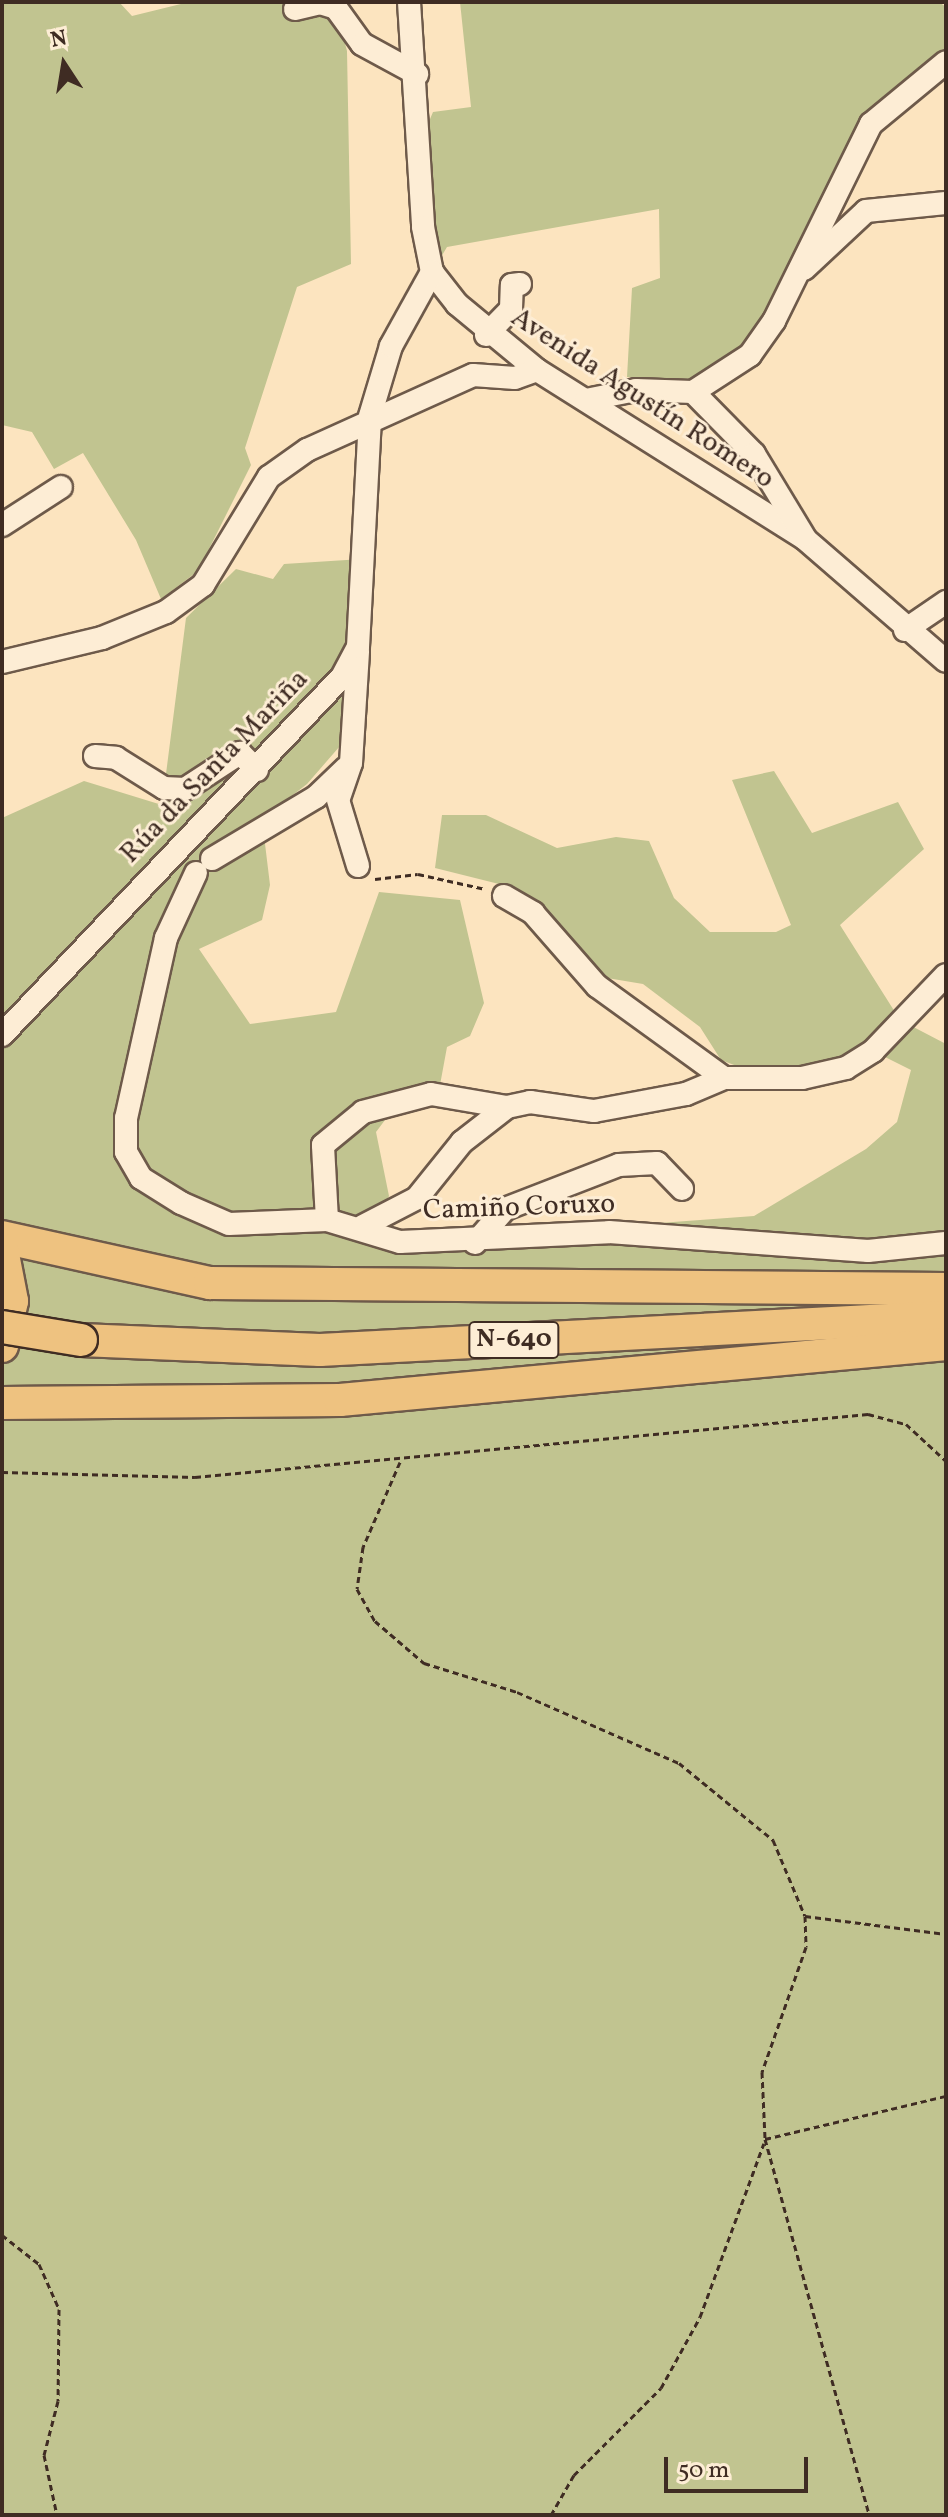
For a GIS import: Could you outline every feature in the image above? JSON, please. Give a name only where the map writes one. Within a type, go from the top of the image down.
[{"type":"highway","points":[[2,1237],[210,1283],[946,1289]]},
{"type":"highway","points":[[2,1249],[12,1301],[2,1346]]},
{"type":"highway","name":"N-640","points":[[2,1327],[81,1340],[320,1350],[946,1317]]},
{"type":"highway","points":[[2,1403],[340,1400],[946,1344]]},
{"type":"street","points":[[409,2],[432,272]]},
{"type":"street","points":[[295,9],[320,3],[336,8],[362,44],[417,74]]},
{"type":"street","points":[[586,400],[636,390],[693,392],[750,355],[796,275],[871,124],[946,62]]},
{"type":"street","points":[[796,275],[866,211],[946,203]]},
{"type":"street","name":"Avenida Agustín Romero","points":[[432,272],[486,335],[805,539],[905,630],[946,661]]},
{"type":"street","name":"Rúa da Santa Mariña","points":[[3,1035],[342,677],[358,647],[370,416],[391,346],[432,272]]},
{"type":"street","points":[[486,335],[511,309],[512,285],[520,284]]},
{"type":"street","points":[[2,662],[102,638],[166,612],[203,585],[269,477],[370,416],[473,375],[515,378],[537,370]]},
{"type":"street","points":[[693,392],[754,454],[805,539]]},
{"type":"street","points":[[2,525],[61,487]]},
{"type":"street","points":[[905,630],[946,602]]},
{"type":"street","points":[[358,647],[351,763],[338,800],[358,866]]},
{"type":"street","points":[[95,756],[116,758],[164,788],[185,789],[240,753],[257,770]]},
{"type":"street","points":[[164,865],[204,866],[316,797],[351,763]]},
{"type":"street","points":[[202,826],[204,866]]},
{"type":"street","name":"Camiño Coruxo","points":[[204,866],[166,938],[126,1118],[126,1152],[141,1178],[229,1224],[327,1220],[363,1226],[400,1242],[475,1243],[609,1232],[868,1251],[946,1243]]},
{"type":"street","points":[[504,896],[533,913],[597,986],[724,1078]]},
{"type":"street","points":[[327,1220],[323,1145],[363,1112],[431,1094],[507,1107],[530,1102],[594,1111],[686,1094],[724,1078],[802,1078],[846,1068],[873,1051],[946,975]]},
{"type":"street","points":[[363,1226],[417,1198],[462,1142],[507,1107]]},
{"type":"street","points":[[475,1243],[505,1209],[619,1165],[657,1163],[682,1189]]},
{"type":"path","points":[[358,866],[368,879],[418,874],[504,896]]},
{"type":"path","points":[[2,1472],[195,1477],[400,1462],[868,1414],[906,1424],[946,1461]]},
{"type":"path","points":[[400,1462],[363,1547],[357,1589],[375,1621],[424,1663],[517,1692],[679,1763],[773,1840],[805,1916],[806,1947],[762,2072],[765,2139],[869,2515]]},
{"type":"path","points":[[805,1916],[946,1934]]},
{"type":"path","points":[[765,2139],[946,2096]]},
{"type":"path","points":[[551,2515],[574,2475],[661,2388],[700,2317],[765,2139]]},
{"type":"path","points":[[2,2235],[39,2264],[59,2309],[58,2401],[44,2455],[57,2515]]},
{"type":"green space","points":[[2,2],[119,2],[132,16],[189,2],[334,2],[347,51],[351,264],[297,287],[245,448],[251,465],[198,571],[161,599],[136,540],[83,453],[54,469],[32,432],[2,425]]},
{"type":"green space","points":[[460,2],[939,2],[946,7],[946,62],[846,148],[774,321],[698,380],[627,377],[632,288],[660,278],[659,209],[447,247],[432,272],[419,145],[433,112],[471,107]]},
{"type":"green space","points":[[362,559],[353,731],[307,784],[262,819],[270,885],[262,920],[199,949],[250,1024],[336,1012],[379,892],[460,900],[484,1003],[470,1036],[447,1047],[440,1085],[417,1109],[385,1120],[376,1132],[389,1196],[383,1208],[402,1242],[754,1216],[866,1149],[897,1122],[911,1070],[873,1051],[808,1068],[750,1071],[721,1060],[700,1027],[643,984],[601,977],[507,886],[435,868],[442,815],[486,815],[557,848],[616,837],[649,841],[674,898],[710,932],[776,932],[791,925],[732,780],[774,771],[812,833],[898,802],[924,849],[840,925],[900,1020],[946,1044],[946,2515],[2,2515],[2,818],[84,781],[162,805],[186,618],[236,569],[273,579],[284,564]]}]
